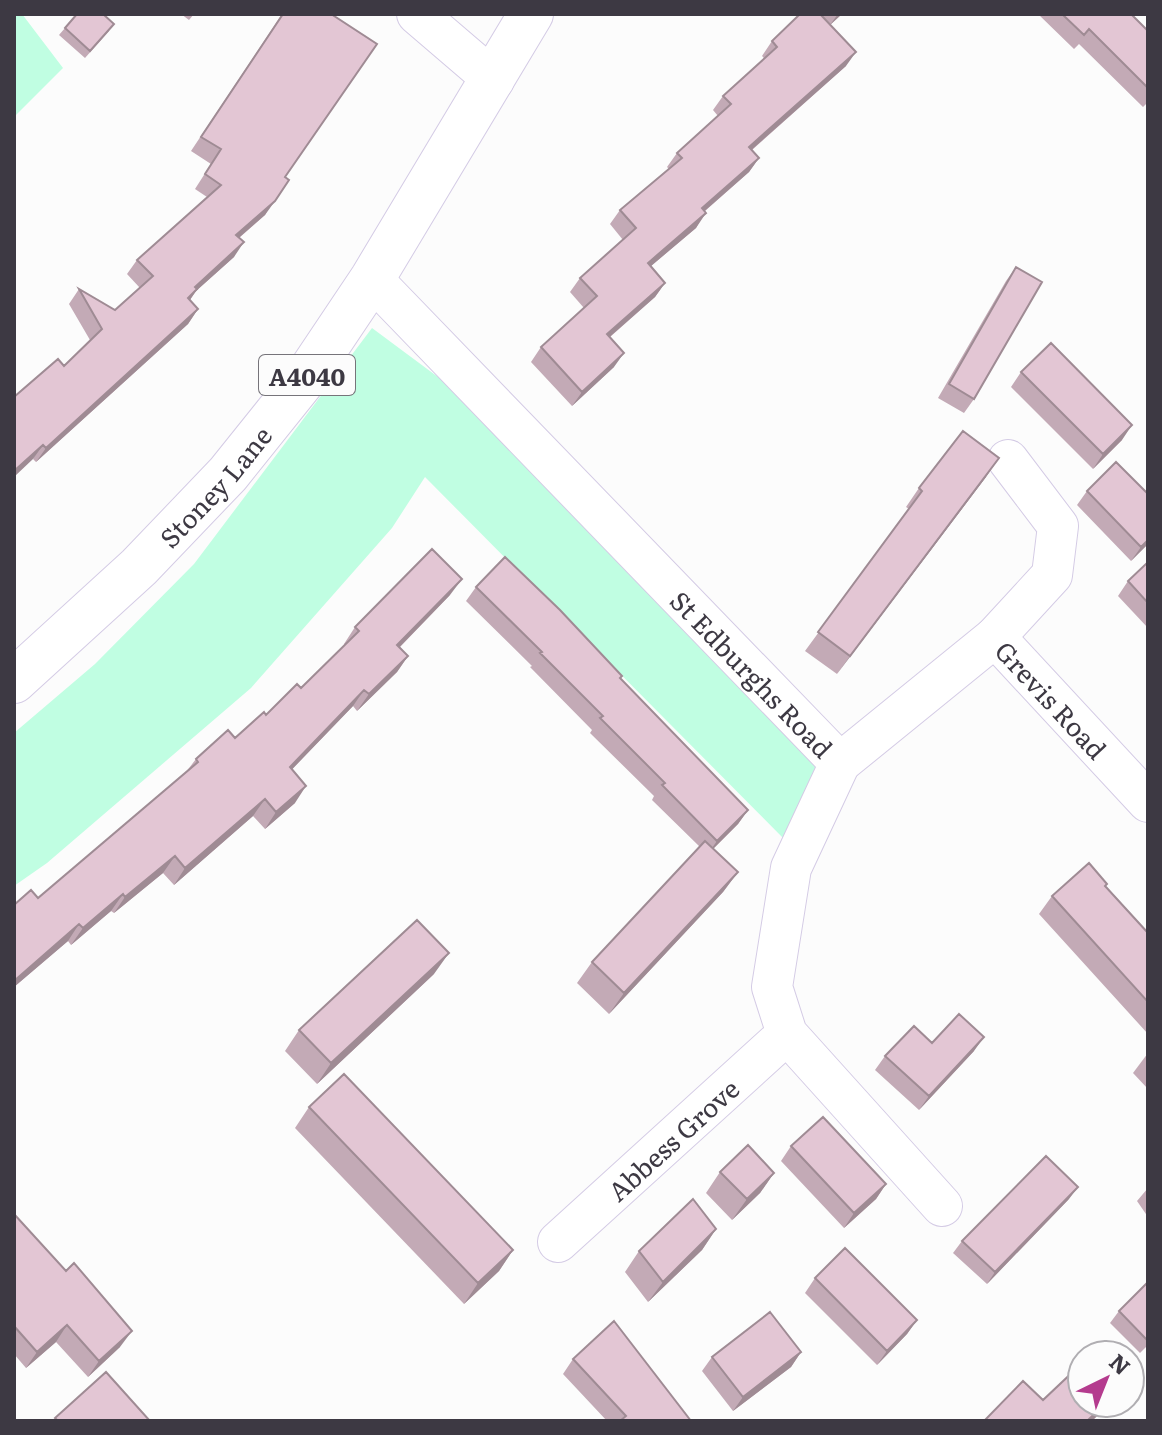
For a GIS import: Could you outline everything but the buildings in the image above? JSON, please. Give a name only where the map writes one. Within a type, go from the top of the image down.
[{"type":"main road","name":"Stoney Lane","points":[[14,681],[139,567],[228,474],[309,373],[372,279],[531,14]]},
{"type":"street","points":[[417,14],[494,80]]},
{"type":"street","name":"St Edburghs Road","points":[[372,279],[840,763],[791,868],[772,987],[787,1034],[942,1206]]},
{"type":"street","points":[[995,637],[1052,575],[1058,526],[1008,460]]},
{"type":"street","name":"Grevis Road","points":[[840,763],[995,637],[1148,802]]},
{"type":"street","name":"Abbess Grove","points":[[558,1242],[787,1034]]},
{"type":"green space","points":[[14,14],[22,14],[63,68],[14,117]]},
{"type":"green space","points":[[372,328],[442,380],[820,766],[786,841],[425,477],[392,528],[251,688],[47,863],[14,886],[14,733],[95,664],[194,564]]}]
